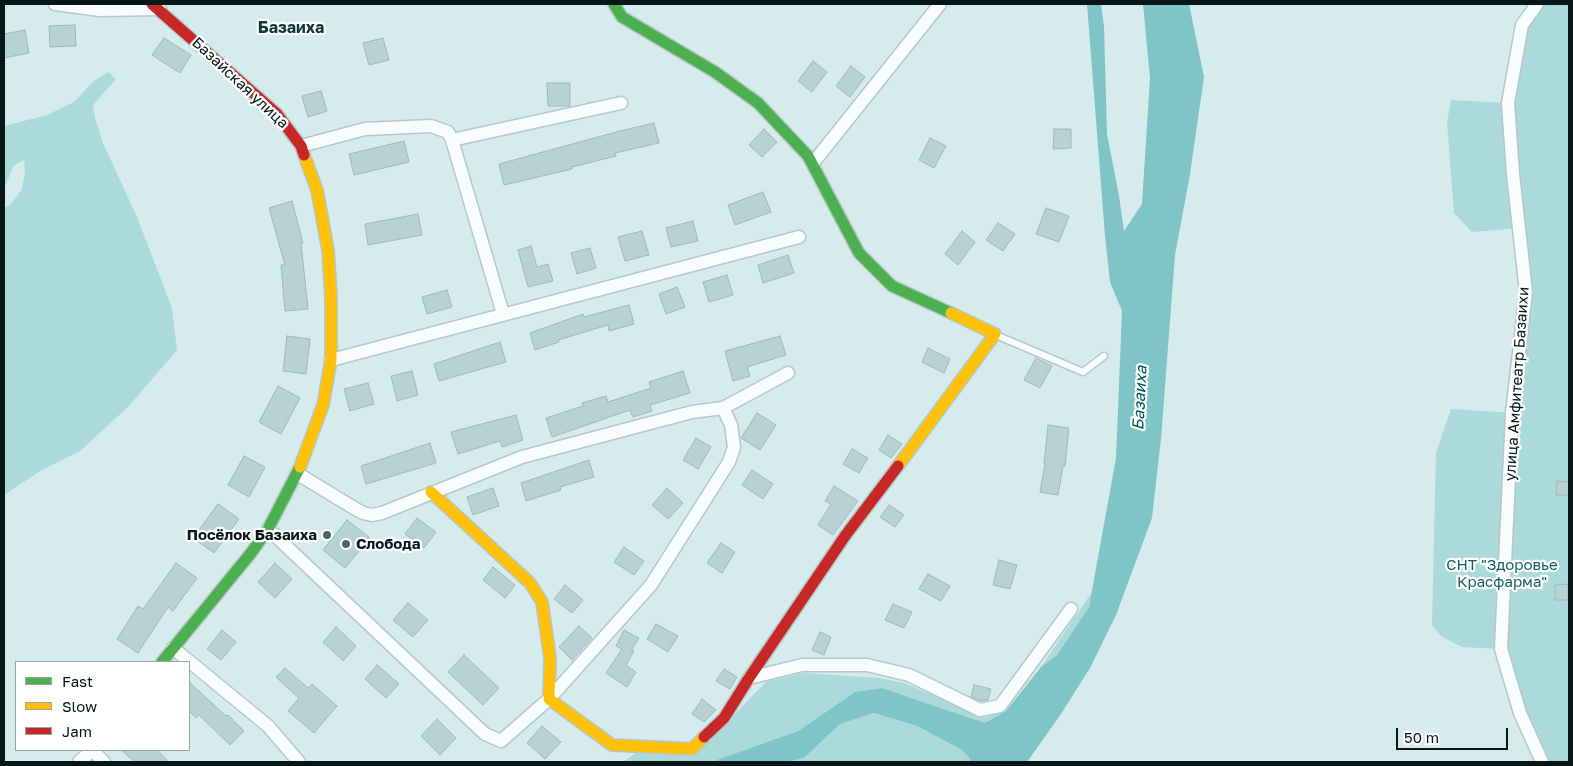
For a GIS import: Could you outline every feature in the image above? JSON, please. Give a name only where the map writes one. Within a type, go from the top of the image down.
[{"type":"street","points":[[55,4],[100,10],[156,7]]},
{"type":"street","points":[[549,698],[612,746],[692,749],[724,718],[845,536],[936,418],[995,334],[892,286],[859,253],[808,156],[758,103],[715,72],[622,16],[614,4]]},
{"type":"street","points":[[813,163],[940,4]]},
{"type":"street","name":"улица Амфитеатр Базаихи","points":[[1537,4],[1522,25],[1508,103],[1513,174],[1526,292],[1512,413],[1501,649],[1520,713],[1542,762]]},
{"type":"street","name":"Базайская улица","points":[[156,7],[277,114],[301,146],[317,190],[328,250],[331,297],[330,360],[323,405],[298,474],[268,529],[252,552],[163,661]]},
{"type":"street","points":[[452,140],[620,103]]},
{"type":"street","points":[[301,146],[365,129],[431,126],[448,132],[452,140],[502,314]]},
{"type":"street","points":[[330,360],[800,237]]},
{"type":"street","points":[[298,474],[363,513],[372,515],[382,513],[431,492],[522,458],[692,412],[723,408],[788,373]]},
{"type":"street","points":[[268,529],[484,734],[501,741],[549,698],[651,585],[729,462],[734,447],[732,425],[723,408]]},
{"type":"street","points":[[431,492],[530,583],[542,602],[550,658],[549,698]]},
{"type":"street","points":[[750,678],[802,665],[867,664],[909,675],[980,710],[1000,706],[1071,608]]},
{"type":"street","points":[[174,648],[190,661]]},
{"type":"street","points":[[190,661],[268,726],[299,762]]},
{"type":"street","points":[[79,762],[91,751]]},
{"type":"street","points":[[93,751],[104,762]]},
{"type":"lane","points":[[995,334],[1083,372],[1104,356]]},
{"type":"green space","name":"СНТ \"Здоровье Красфарма\"","points":[[1537,4],[1569,4],[1569,762],[1542,762],[1501,649],[1462,647],[1441,636],[1432,625],[1436,453],[1451,409],[1512,413],[1526,292],[1519,228],[1472,232],[1454,213],[1447,122],[1451,100],[1508,103],[1522,25]]},
{"type":"green space","points":[[108,72],[116,79],[93,105],[95,118],[103,143],[137,217],[172,308],[177,350],[129,406],[80,451],[40,471],[4,495],[4,208],[11,204],[22,189],[25,171],[24,160],[14,165],[4,189],[4,126],[47,115],[74,102],[94,81]]},
{"type":"green space","points":[[1092,592],[1089,607],[1057,655],[1041,667]]},
{"type":"green space","points":[[803,673],[880,678],[904,683],[985,717],[1006,711],[985,723],[882,688],[855,692],[798,731],[711,762],[623,762],[636,753],[690,756],[766,682]]},
{"type":"green space","points":[[874,713],[917,726],[962,750],[970,759],[970,762],[789,762],[805,757],[840,724]]},
{"type":"water","points":[[1087,4],[1101,4],[1104,26],[1107,134],[1124,231],[1142,204],[1150,78],[1143,4],[1189,4],[1204,77],[1190,174],[1175,255],[1161,439],[1152,518],[1116,615],[1090,668],[1061,714],[1027,762],[970,762],[970,759],[962,750],[917,726],[874,713],[840,724],[805,757],[789,762],[711,762],[798,731],[855,692],[882,688],[985,723],[1006,711],[1041,667],[1057,655],[1089,607],[1116,458],[1122,311],[1110,282]]},
{"type":"building","points":[[75,25],[76,46],[50,47],[49,26]]},
{"type":"building","points":[[25,30],[29,53],[4,58],[4,34]]},
{"type":"building","points":[[164,38],[191,55],[180,73],[152,55]]},
{"type":"building","points":[[383,38],[389,60],[369,65],[363,43]]},
{"type":"building","points":[[813,61],[827,72],[812,92],[798,81]]},
{"type":"building","points":[[851,66],[865,77],[850,97],[836,86]]},
{"type":"building","points":[[547,83],[570,83],[570,106],[548,106]]},
{"type":"building","points":[[321,91],[327,111],[308,117],[302,96]]},
{"type":"building","points":[[654,123],[659,143],[615,153],[616,156],[572,167],[572,169],[504,185],[499,164]]},
{"type":"building","points":[[764,129],[777,142],[762,157],[749,145]]},
{"type":"building","points":[[1054,129],[1071,129],[1071,148],[1053,149]]},
{"type":"building","points":[[930,138],[946,146],[934,168],[919,160]]},
{"type":"building","points":[[404,141],[409,162],[354,175],[349,154]]},
{"type":"building","points":[[763,192],[771,212],[735,225],[728,205]]},
{"type":"building","points":[[292,201],[303,243],[301,243],[308,309],[285,311],[281,265],[285,265],[269,208]]},
{"type":"building","points":[[1046,208],[1069,216],[1059,242],[1036,234]]},
{"type":"building","points":[[418,214],[422,235],[368,245],[365,224]]},
{"type":"building","points":[[693,221],[698,241],[671,247],[666,228]]},
{"type":"building","points":[[998,223],[1015,234],[1003,251],[986,240]]},
{"type":"building","points":[[642,231],[649,255],[625,261],[618,237]]},
{"type":"building","points":[[962,231],[975,242],[958,265],[945,254]]},
{"type":"building","points":[[531,246],[537,267],[548,264],[553,281],[528,287],[518,250]]},
{"type":"building","points":[[590,248],[596,268],[577,274],[571,253]]},
{"type":"building","points":[[788,255],[794,273],[763,283],[758,265]]},
{"type":"building","points":[[727,275],[733,295],[709,302],[703,282]]},
{"type":"building","points":[[677,287],[685,307],[666,314],[659,294]]},
{"type":"building","points":[[447,290],[452,307],[427,314],[422,297]]},
{"type":"building","points":[[629,305],[634,324],[609,331],[608,325],[558,340],[559,342],[535,350],[530,333],[583,314],[584,317]]},
{"type":"building","points":[[287,336],[310,339],[306,374],[283,371]]},
{"type":"building","points":[[780,336],[786,355],[747,367],[750,376],[733,381],[725,351]]},
{"type":"building","points":[[500,342],[506,362],[439,381],[434,364]]},
{"type":"building","points":[[928,348],[950,359],[944,373],[922,362]]},
{"type":"building","points":[[1036,358],[1052,366],[1040,388],[1024,380]]},
{"type":"building","points":[[412,371],[418,395],[397,401],[391,376]]},
{"type":"building","points":[[683,371],[690,393],[650,405],[652,411],[633,417],[630,410],[552,437],[546,418],[583,406],[582,403],[606,396],[608,402],[651,388],[649,382]]},
{"type":"building","points":[[368,383],[374,404],[350,411],[344,389]]},
{"type":"building","points":[[278,386],[300,398],[281,434],[259,422]]},
{"type":"building","points":[[757,413],[776,425],[760,450],[741,438]]},
{"type":"building","points":[[516,415],[523,440],[502,447],[500,441],[458,454],[451,432]]},
{"type":"building","points":[[1048,425],[1069,428],[1065,466],[1063,466],[1058,495],[1040,492],[1045,464]]},
{"type":"building","points":[[888,435],[902,444],[891,458],[879,450]]},
{"type":"building","points":[[696,438],[711,447],[698,469],[683,460]]},
{"type":"building","points":[[430,443],[436,463],[366,484],[361,466]]},
{"type":"building","points":[[852,449],[868,458],[859,473],[843,464]]},
{"type":"building","points":[[244,456],[265,467],[249,497],[228,485]]},
{"type":"building","points":[[589,460],[594,477],[560,487],[561,490],[526,501],[521,483]]},
{"type":"building","points":[[752,470],[773,484],[763,499],[742,485]]},
{"type":"building","points":[[1557,481],[1569,482],[1569,495],[1556,495]]},
{"type":"building","points":[[834,486],[858,501],[833,535],[818,525],[831,504],[825,501]]},
{"type":"building","points":[[493,488],[499,506],[473,515],[467,497]]},
{"type":"building","points":[[667,488],[683,503],[668,519],[652,505]]},
{"type":"building","points":[[218,504],[239,519],[214,553],[193,538]]},
{"type":"building","points":[[889,505],[904,515],[895,527],[880,517]]},
{"type":"building","points":[[417,518],[436,532],[424,548],[405,534]]},
{"type":"building","name":"Слобода","points":[[347,520],[370,538],[345,568],[323,550]]},
{"type":"building","points":[[721,543],[735,552],[722,573],[707,563]]},
{"type":"building","points":[[624,547],[644,561],[634,575],[614,562]]},
{"type":"building","points":[[999,560],[1017,565],[1010,589],[993,585]]},
{"type":"building","points":[[176,563],[197,578],[173,611],[168,607],[138,653],[117,639],[138,606],[143,609]]},
{"type":"building","points":[[275,563],[292,579],[275,598],[258,582]]},
{"type":"building","points":[[493,567],[515,585],[505,598],[483,580]]},
{"type":"building","points":[[928,574],[950,586],[941,601],[919,589]]},
{"type":"building","points":[[1568,584],[1568,600],[1555,600],[1555,585]]},
{"type":"building","points":[[565,585],[583,600],[572,613],[554,599]]},
{"type":"building","points":[[408,603],[428,620],[413,637],[393,620]]},
{"type":"building","points":[[893,604],[912,612],[904,628],[885,620]]},
{"type":"building","points":[[656,624],[678,636],[668,652],[647,639]]},
{"type":"building","points":[[579,626],[592,638],[572,660],[559,647]]},
{"type":"building","points":[[336,627],[356,646],[343,661],[323,642]]},
{"type":"building","points":[[222,630],[236,642],[221,660],[207,649]]},
{"type":"building","points":[[624,630],[639,638],[632,649],[634,651],[626,665],[636,672],[627,687],[606,673],[622,649],[616,646]]},
{"type":"building","points":[[820,632],[831,637],[824,655],[812,650]]},
{"type":"building","points":[[464,655],[499,688],[483,705],[448,672]]},
{"type":"building","points":[[377,665],[399,684],[386,698],[365,679]]},
{"type":"building","points":[[285,668],[308,688],[312,684],[337,706],[314,733],[288,711],[299,698],[276,677]]},
{"type":"building","points":[[724,669],[737,677],[730,689],[716,681]]},
{"type":"building","points":[[190,683],[244,731],[230,745],[199,715],[196,718],[190,712]]},
{"type":"building","points":[[974,685],[991,689],[988,700],[981,701],[971,697]]},
{"type":"building","points":[[702,699],[716,710],[704,722],[692,714]]},
{"type":"building","points":[[437,719],[456,738],[440,755],[421,736]]},
{"type":"building","points":[[542,726],[561,742],[545,759],[527,743]]},
{"type":"building","points":[[122,751],[158,751],[169,762],[135,762]]},
{"type":"traffic: fast","points":[[614,4],[622,17],[715,72],[758,103],[808,156],[859,253],[892,286],[951,313]]},
{"type":"traffic: fast","points":[[163,661],[251,553],[268,529],[300,467]]},
{"type":"traffic: slow","points":[[300,467],[323,405],[331,360],[331,297],[328,250],[317,190],[304,155]]},
{"type":"traffic: slow","points":[[898,466],[995,334],[951,313]]},
{"type":"traffic: slow","points":[[431,492],[530,583],[542,602],[550,658],[549,699],[612,745],[692,749],[704,737]]},
{"type":"traffic: jam","points":[[152,4],[277,114],[301,146],[304,155]]},
{"type":"traffic: jam","points":[[704,737],[724,718],[845,536],[898,466]]},
{"type":"place","name":"Посёлок Базаиха","points":[[327,535]]},
{"type":"place","name":"Слобода","points":[[346,544]]},
{"type":"district","name":"Базаиха","points":[[291,28]]}]
